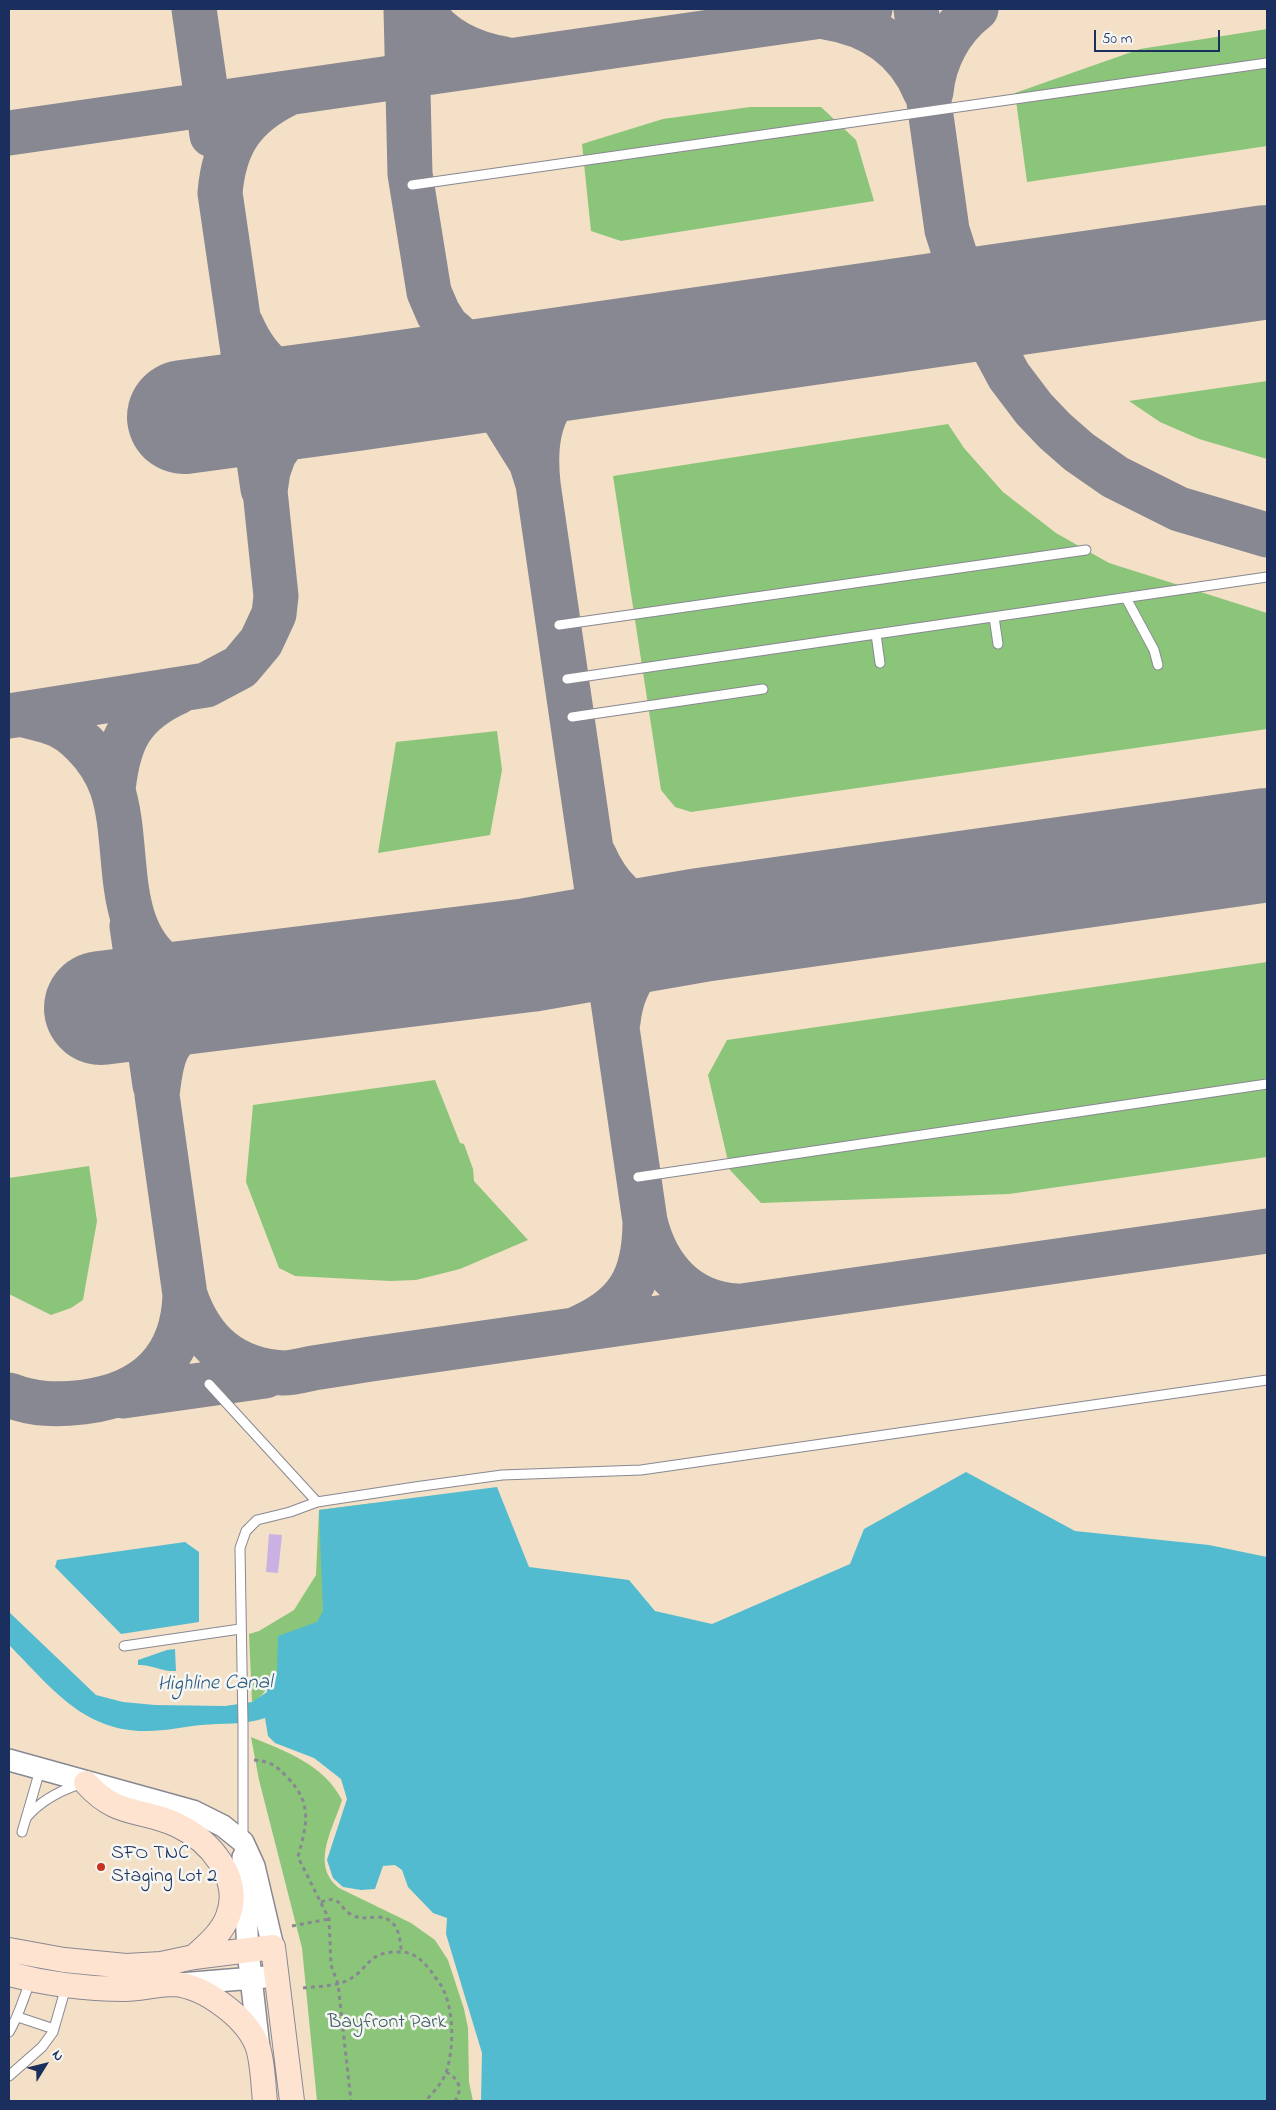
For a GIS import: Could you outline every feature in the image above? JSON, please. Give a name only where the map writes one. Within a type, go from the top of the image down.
[{"type":"main road","points":[[86,1783],[102,1799],[122,1810],[176,1824],[208,1845],[220,1859],[229,1881],[232,1902],[228,1916],[220,1930],[194,1957]]},
{"type":"main road","points":[[9,1950],[84,1963],[126,1966],[161,1964],[194,1957],[273,1948],[292,2101]]},
{"type":"main road","points":[[32,1980],[50,1966],[84,1963]]},
{"type":"main road","points":[[9,1974],[66,1987],[127,1990],[175,1984],[195,1989],[218,2002],[238,2017],[257,2045],[265,2101]]},
{"type":"street","points":[[9,1760],[86,1783],[193,1811],[223,1826],[243,1842],[254,1866],[273,1948]]},
{"type":"street","points":[[243,1842],[248,1951],[262,2072]]},
{"type":"street","points":[[175,1984],[277,1976]]},
{"type":"lane","points":[[412,185],[1267,63]]},
{"type":"lane","points":[[559,625],[1086,550]]},
{"type":"lane","points":[[567,679],[1267,577]]},
{"type":"lane","points":[[1126,598],[1154,650],[1158,665]]},
{"type":"lane","points":[[994,617],[998,644]]},
{"type":"lane","points":[[876,634],[880,663]]},
{"type":"lane","points":[[572,717],[763,688]]},
{"type":"lane","points":[[638,1177],[1267,1084]]},
{"type":"lane","points":[[243,1842],[240,1548],[246,1530],[257,1520],[290,1512],[318,1502],[415,1486],[502,1475],[641,1470],[1267,1380]]},
{"type":"lane","points":[[209,1384],[318,1502]]},
{"type":"lane","points":[[124,1646],[240,1629]]},
{"type":"lane","points":[[22,1832],[40,1770]]},
{"type":"lane","points":[[26,1818],[46,1800],[86,1783]]},
{"type":"lane","points":[[9,2032],[18,2017],[25,1993],[32,1980]]},
{"type":"lane","points":[[9,2076],[42,2047],[54,2029],[66,1987]]},
{"type":"lane","points":[[18,2017],[54,2029]]},
{"type":"path","points":[[254,1760],[266,1761],[278,1767],[299,1789],[304,1801],[307,1816],[306,1828],[298,1856],[329,1919],[331,1965],[338,1984],[351,2101]]},
{"type":"path","points":[[321,1902],[328,1899],[336,1900],[351,1915],[359,1918],[380,1917],[393,1922],[400,1936],[402,1952]]},
{"type":"path","points":[[292,1926],[329,1919]]},
{"type":"path","points":[[303,1988],[338,1984],[349,1980],[369,1960],[378,1955],[402,1952],[421,1959],[442,1987],[448,2008],[451,2032],[451,2050],[446,2072],[435,2091],[425,2101]]},
{"type":"path","points":[[446,2072],[457,2080],[460,2088],[459,2095],[455,2101]]},
{"type":"green space","points":[[1267,29],[1267,146],[1027,182],[1015,93],[1140,49]]},
{"type":"green space","points":[[750,107],[821,107],[856,140],[874,201],[621,241],[591,231],[582,144],[663,119]]},
{"type":"green space","points":[[1267,381],[1267,459],[1199,439],[1160,422],[1129,401]]},
{"type":"green space","points":[[948,424],[964,448],[1003,492],[1056,533],[1109,563],[1267,613],[1267,729],[691,812],[675,807],[661,790],[613,476]]},
{"type":"green space","points":[[497,731],[502,770],[490,835],[378,853],[396,742]]},
{"type":"green space","points":[[1267,962],[1267,1157],[1009,1194],[761,1203],[730,1170],[708,1075],[727,1040]]},
{"type":"green space","points":[[435,1080],[460,1143],[464,1144],[473,1169],[474,1181],[528,1240],[460,1269],[416,1280],[390,1281],[295,1276],[279,1268],[246,1182],[253,1105]]},
{"type":"green space","points":[[89,1166],[97,1221],[83,1300],[71,1308],[51,1315],[9,1294],[9,1178]]},
{"type":"green space","points":[[374,1503],[335,1615],[277,1673],[268,1678],[264,1693],[252,1702],[249,1634],[259,1631],[294,1610],[316,1575],[319,1510]]},
{"type":"green space","name":"Bayfront Park","points":[[251,1737],[291,1754],[314,1768],[325,1777],[342,1800],[326,1846],[326,1869],[330,1879],[339,1888],[411,1923],[435,1940],[448,1960],[464,2009],[468,2028],[469,2082],[473,2101],[317,2101],[302,1948],[259,1780]]},
{"type":"water","points":[[966,1472],[1075,1531],[1209,1545],[1267,1557],[1267,2101],[481,2101],[482,2053],[446,1934],[447,1918],[433,1913],[408,1887],[402,1870],[395,1865],[383,1866],[375,1889],[361,1890],[343,1887],[333,1878],[327,1860],[347,1799],[341,1779],[314,1758],[275,1743],[268,1736],[265,1718],[241,1723],[201,1725],[154,1731],[124,1729],[104,1724],[69,1704],[9,1645],[9,1612],[96,1695],[123,1702],[155,1705],[225,1706],[252,1702],[267,1692],[267,1678],[277,1673],[278,1636],[317,1622],[323,1611],[319,1510],[497,1487],[529,1567],[629,1580],[655,1611],[712,1624],[850,1564],[864,1529]]},
{"type":"water","points":[[185,1542],[199,1552],[199,1622],[121,1634],[55,1567],[57,1560]]},
{"type":"water","points":[[175,1649],[176,1671],[138,1665],[138,1660]]},
{"type":"building","points":[[269,1534],[282,1535],[278,1573],[266,1572]]},
{"type":"taxiway","points":[[194,9],[212,135]]},
{"type":"taxiway","points":[[406,9],[410,174],[429,292],[438,313],[531,462],[538,484],[645,1221],[641,1259],[637,1275],[630,1289],[608,1312],[574,1330]]},
{"type":"taxiway","points":[[421,9],[437,29],[457,43],[479,53],[504,59]]},
{"type":"taxiway","points":[[9,133],[870,9]]},
{"type":"taxiway","points":[[916,9],[947,230],[971,305],[1009,376],[1034,409],[1055,431],[1079,452],[1115,477],[1179,509],[1267,535]]},
{"type":"taxiway","points":[[931,92],[936,68],[945,46],[958,26],[976,9]]},
{"type":"taxiway","points":[[825,17],[858,25],[886,40],[908,62],[925,91]]},
{"type":"taxiway","points":[[263,489],[220,193],[226,160],[238,134],[258,112],[287,94]]},
{"type":"taxiway","points":[[241,324],[250,343],[261,358],[286,377],[301,384],[317,388],[355,394]]},
{"type":"taxiway","points":[[452,331],[471,347],[491,356],[512,361],[555,361],[623,355]]},
{"type":"taxiway","points":[[538,483],[538,439],[542,422],[550,406],[574,380],[612,360]]},
{"type":"taxiway","points":[[9,716],[206,685],[240,667],[261,642],[274,614],[276,596],[265,491],[268,471],[274,454],[298,422],[314,411],[355,394]]},
{"type":"taxiway","points":[[113,790],[119,757],[123,743],[130,730],[149,709],[178,692]]},
{"type":"taxiway","points":[[20,714],[49,722],[70,732],[89,749],[104,770],[112,788],[118,811],[126,886],[131,911],[139,933],[152,953],[171,970],[186,978],[235,992]]},
{"type":"taxiway","points":[[594,855],[605,876],[619,894],[637,908],[659,918],[701,925]]},
{"type":"taxiway","points":[[618,1022],[621,1003],[627,987],[644,962],[656,951],[701,925]]},
{"type":"taxiway","points":[[132,926],[155,1085]]},
{"type":"taxiway","points":[[9,1395],[27,1401],[55,1404],[106,1398],[126,1391],[143,1382],[157,1370],[169,1355],[183,1318],[185,1295],[157,1095],[160,1072],[167,1049],[180,1030],[206,1009],[235,992]]},
{"type":"taxiway","points":[[645,1221],[657,1253],[665,1267],[676,1280],[688,1290],[703,1298],[737,1306]]},
{"type":"taxiway","points":[[185,1295],[200,1327],[221,1350],[248,1366],[265,1371],[287,1373],[378,1358],[1267,1231]]},
{"type":"taxiway","points":[[123,1396],[265,1376]]},
{"type":"runway","points":[[184,417],[1267,262]]},
{"type":"runway","points":[[101,1008],[529,955],[701,925],[1267,845]]},
{"type":"place","name":"SFO TNC Staging Lot 2","points":[[101,1867]]},
{"type":"water label","name":"Highline Canal","points":[[215,1685]]}]
